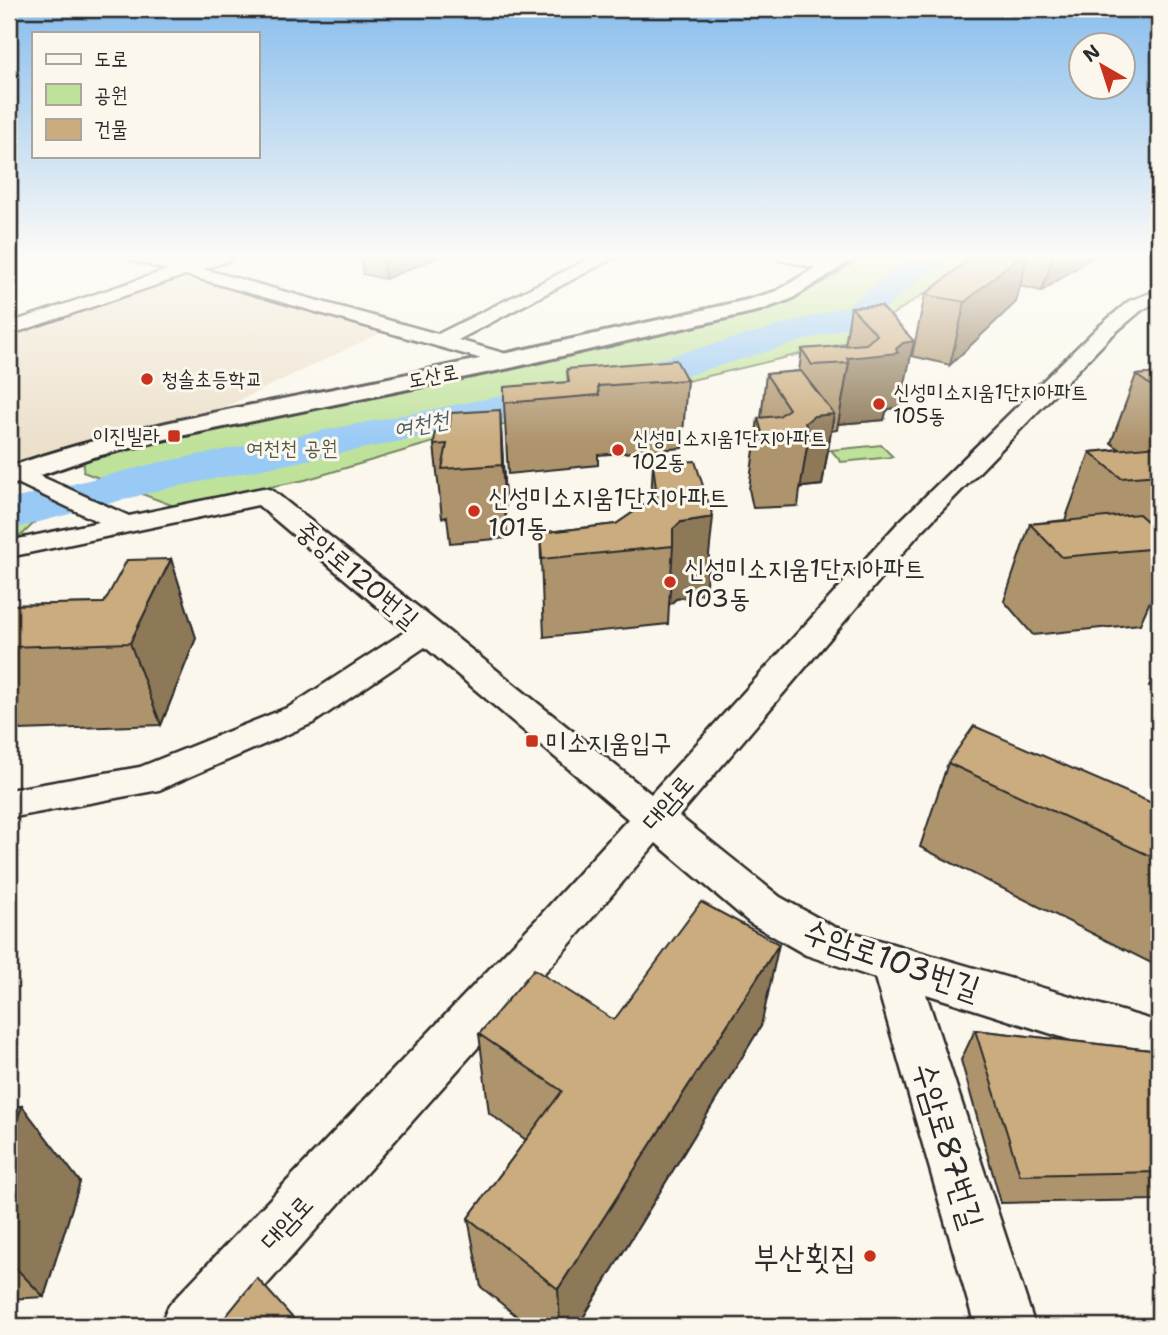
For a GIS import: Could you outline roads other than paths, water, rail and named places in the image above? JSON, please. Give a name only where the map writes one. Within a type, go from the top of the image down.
[{"type":"main road","name":"도산로","points":[[12,474],[83,451],[166,431],[510,361],[695,318]]},
{"type":"street","points":[[9,329],[41,318]]},
{"type":"street","points":[[358,318],[510,361]]},
{"type":"street","points":[[440,341],[485,318]]},
{"type":"street","name":"대암로","points":[[190,1326],[553,932],[908,530],[1120,318]]},
{"type":"street","points":[[12,474],[127,524]]},
{"type":"street","name":"중앙로120번길","points":[[9,549],[263,496],[652,819]]},
{"type":"street","points":[[9,804],[146,780],[301,715],[427,631]]},
{"type":"street","name":"수암로103번길","points":[[652,819],[765,911],[822,942],[1159,1045]]},
{"type":"street","name":"수암로87번길","points":[[893,963],[1005,1326]]},
{"type":"waterway","name":"여천천","points":[[9,515],[156,477],[598,389],[842,318]]},
{"type":"place","name":"청솔초등학교","points":[[147,379]]},
{"type":"place","name":"신성미소지움1단지아파트 105동","points":[[879,404]]},
{"type":"place","name":"이진빌라","points":[[174,436]]},
{"type":"place","name":"신성미소지움1단지아파트 102동","points":[[618,450]]},
{"type":"place","name":"신성미소지움1단지아파트 101동","points":[[474,511]]},
{"type":"place","name":"신성미소지움1단지아파트 103동","points":[[670,582]]},
{"type":"place","name":"미소지움입구","points":[[532,741]]},
{"type":"place","name":"부산횟집","points":[[870,1256]]},
{"type":"park label","name":"여천천 공원","points":[[292,448]]}]
